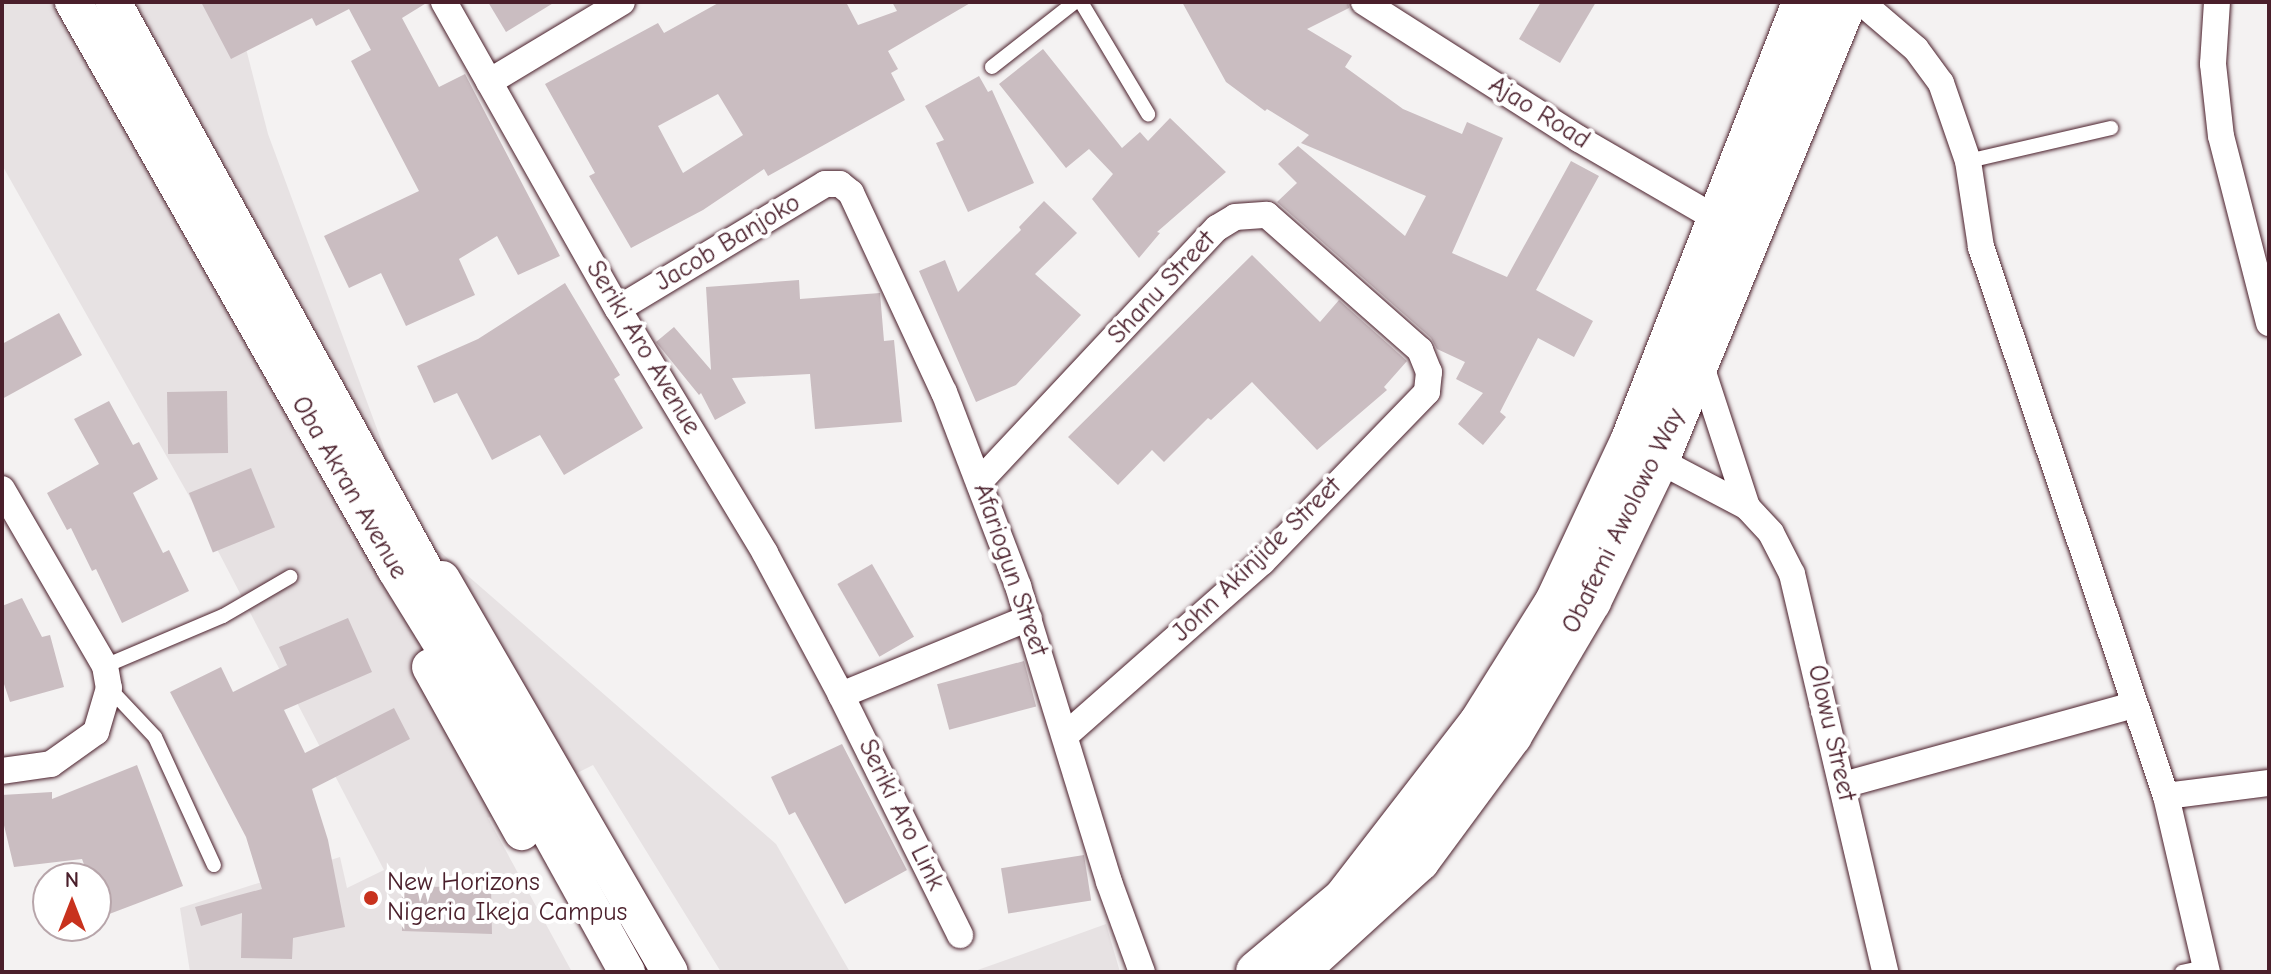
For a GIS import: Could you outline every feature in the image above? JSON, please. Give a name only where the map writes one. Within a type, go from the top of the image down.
[{"type":"main road","name":"Oba Akran Avenue","points":[[73,2],[395,569],[486,699],[651,972]]},
{"type":"main road","name":"Oba Akran Avenue","points":[[113,2],[403,531],[627,972]]},
{"type":"main road","name":"Obafemi Awolowo Way","points":[[1296,972],[1350,907],[1480,723],[1556,602],[1631,442],[1803,2]]},
{"type":"main road","name":"Obafemi Awolowo Way","points":[[1257,972],[1419,860],[1511,735],[1590,601],[1658,460],[1846,2]]},
{"type":"main road","points":[[403,531],[432,564],[492,663],[670,972]]},
{"type":"main road","points":[[395,569],[400,611],[600,972]]},
{"type":"street","name":"Seriki Aro Avenue","points":[[444,2],[618,309],[765,553],[841,695]]},
{"type":"street","points":[[489,82],[622,2]]},
{"type":"street","name":"Ajao Road","points":[[1364,2],[1579,139],[1717,219]]},
{"type":"street","points":[[1861,2],[1916,49],[1941,83],[1968,161],[1981,247],[2166,796],[2198,970]]},
{"type":"street","points":[[2217,2],[2213,64],[2221,136],[2265,292],[2269,323]]},
{"type":"street","name":"Jacob Banjoko","points":[[618,309],[825,184],[840,184]]},
{"type":"street","name":"Afariogun Street","points":[[840,184],[851,193],[944,392],[979,482],[1029,618],[1109,882],[1142,972]]},
{"type":"street","name":"Shanu Street","points":[[979,482],[1217,228],[1235,217],[1267,215],[1420,350],[1429,372]]},
{"type":"street","name":"Olowu Street","points":[[1699,360],[1747,507]]},
{"type":"street","name":"John Akinjide Street","points":[[1066,735],[1262,562],[1427,392],[1429,372]]},
{"type":"street","name":"Olowu Street","points":[[1658,460],[1747,507],[1771,533],[1792,574],[1885,972]]},
{"type":"street","points":[[2,489],[107,677],[96,732],[51,764],[2,771]]},
{"type":"street","points":[[841,695],[1029,618]]},
{"type":"street","name":"Seriki Aro Link","points":[[841,695],[960,935]]},
{"type":"street","points":[[1843,785],[2134,705]]},
{"type":"street","points":[[2166,796],[2269,783]]},
{"type":"lane","points":[[992,67],[1078,2],[1148,114]]},
{"type":"lane","points":[[1968,161],[2111,128]]},
{"type":"lane","points":[[214,865],[155,737],[107,677],[290,577]]},
{"type":"shaded area","points":[[2,2],[234,2],[268,134],[414,529],[776,844],[850,972],[721,972],[593,765],[488,818],[572,972],[190,972],[180,908],[340,857],[347,888],[384,870],[193,503],[2,165]]},
{"type":"shaded area","points":[[1106,924],[1120,972],[972,972],[1023,954]]},
{"type":"building","points":[[201,2],[428,2],[402,18],[439,87],[465,74],[560,256],[518,275],[497,236],[459,259],[475,295],[406,326],[381,273],[349,288],[324,236],[419,191],[351,61],[371,50],[349,9],[316,26],[312,18],[231,59]]},
{"type":"building","points":[[488,2],[555,2],[506,32]]},
{"type":"building","points":[[720,2],[846,2],[858,25],[897,11],[892,2],[972,2],[888,51],[898,69],[891,73],[905,100],[768,176],[764,169],[703,210],[631,248],[589,176],[595,173],[545,84],[658,23],[664,33]],"holes":[[[718,94],[743,135],[683,173],[658,126]]]},
{"type":"building","points":[[1182,2],[1348,2],[1349,8],[1307,29],[1352,56],[1345,67],[1403,109],[1462,134],[1467,122],[1503,138],[1452,253],[1507,277],[1571,161],[1599,176],[1536,290],[1593,321],[1574,357],[1538,338],[1500,412],[1506,417],[1483,445],[1458,424],[1483,393],[1456,379],[1465,362],[1437,349],[1431,338],[1277,202],[1297,183],[1278,164],[1298,146],[1405,236],[1426,196],[1301,143],[1309,135],[1267,109],[1265,111],[1226,82]]},
{"type":"building","points":[[1541,2],[1596,2],[1560,63],[1519,39]]},
{"type":"building","points":[[1043,49],[1122,148],[1140,132],[1148,141],[1170,118],[1226,172],[1157,232],[1160,233],[1139,258],[1092,199],[1113,174],[1089,149],[1066,168],[999,84]]},
{"type":"building","points":[[979,76],[988,92],[992,90],[1034,183],[968,212],[936,143],[944,140],[925,106]]},
{"type":"building","points":[[1044,201],[1077,233],[1035,274],[1081,315],[1016,385],[976,402],[919,271],[945,260],[958,292],[1021,230],[1019,227]]},
{"type":"building","points":[[1252,255],[1320,322],[1339,300],[1407,361],[1384,387],[1387,390],[1317,450],[1252,382],[1211,420],[1208,418],[1164,462],[1152,450],[1118,485],[1068,437]]},
{"type":"building","points":[[799,280],[800,299],[880,293],[884,341],[894,340],[902,422],[815,429],[810,374],[732,378],[746,403],[715,420],[701,393],[699,395],[656,342],[674,327],[711,370],[706,287]]},
{"type":"building","points":[[565,283],[620,375],[614,379],[643,428],[564,475],[540,435],[492,460],[457,393],[434,403],[417,366],[478,339]]},
{"type":"building","points":[[59,313],[82,355],[2,399],[2,344]]},
{"type":"building","points":[[227,391],[228,453],[168,454],[167,392]]},
{"type":"building","points":[[109,401],[133,445],[139,442],[158,479],[133,493],[163,553],[169,550],[189,591],[122,623],[96,569],[92,571],[71,528],[67,530],[47,493],[99,464],[74,419]]},
{"type":"building","points":[[251,468],[275,527],[213,552],[189,493]]},
{"type":"building","points":[[872,564],[914,637],[879,657],[837,584]]},
{"type":"building","points":[[22,598],[42,637],[50,635],[64,687],[10,702],[2,678],[2,606]]},
{"type":"building","points":[[348,618],[372,672],[284,710],[305,753],[394,708],[410,739],[312,789],[328,840],[345,927],[293,938],[292,959],[241,958],[242,913],[201,926],[195,907],[262,889],[246,837],[170,692],[221,667],[233,692],[287,665],[279,647]]},
{"type":"building","points":[[1024,661],[1036,706],[949,730],[937,684]]},
{"type":"building","points":[[842,744],[907,870],[845,904],[795,812],[789,815],[771,777]]},
{"type":"building","points":[[137,765],[183,886],[112,913],[112,862],[83,862],[82,859],[32,862],[32,865],[14,867],[2,817],[2,795],[52,792],[52,799]]},
{"type":"building","points":[[1084,855],[1091,900],[1008,914],[1001,868]]},
{"type":"building","points":[[491,886],[492,934],[402,931],[402,893],[422,893],[422,887]]},
{"type":"place","name":"New Horizons Nigeria Ikeja Campus","points":[[371,898]]}]
